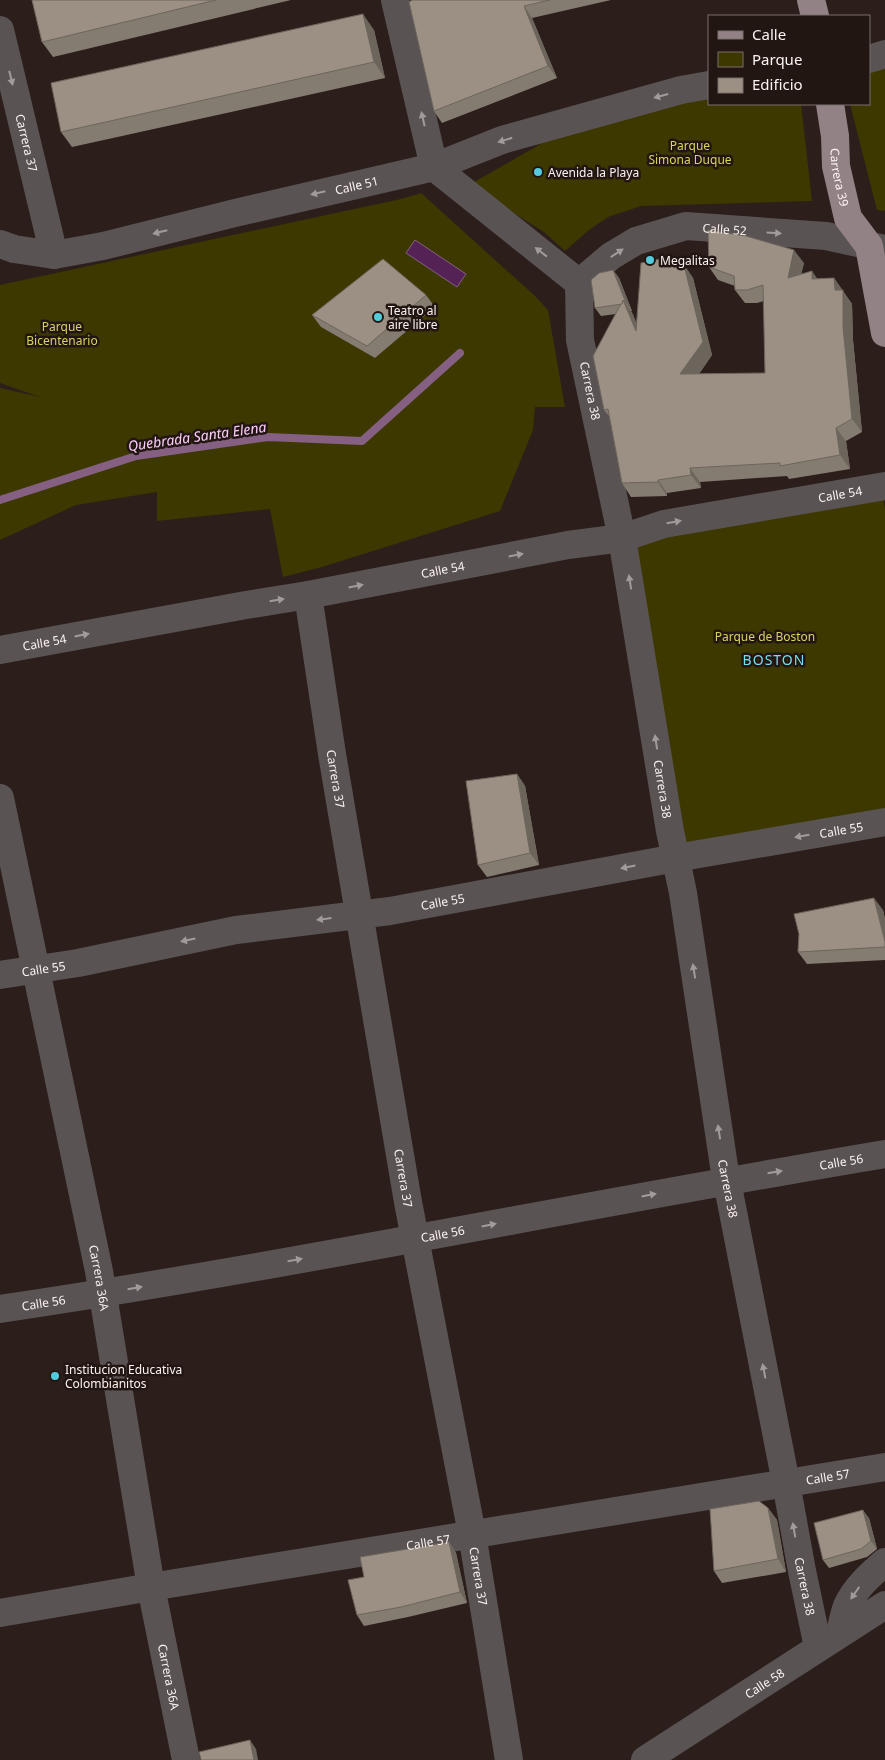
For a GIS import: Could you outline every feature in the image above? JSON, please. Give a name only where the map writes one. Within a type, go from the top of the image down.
[{"type":"main road","points":[[811,0],[814,15]]},
{"type":"main road","name":"Carrera 39","points":[[830,105],[835,136],[836,166],[848,218],[877,247],[885,333]]},
{"type":"street","points":[[395,0],[434,166],[578,283]]},
{"type":"street","name":"Carrera 37","points":[[0,30],[54,255]]},
{"type":"street","points":[[870,59],[885,54]]},
{"type":"street","name":"Calle 51","points":[[0,244],[14,249],[54,255],[103,246],[236,212],[434,166],[502,140],[681,90],[708,85]]},
{"type":"street","name":"Calle 52","points":[[578,283],[611,256],[636,241],[686,226],[826,236],[877,247]]},
{"type":"street","name":"Carrera 38","points":[[578,283],[580,340],[622,538],[682,893],[727,1180],[802,1571],[829,1640]]},
{"type":"street","name":"Calle 54","points":[[0,650],[246,604],[308,595],[568,545],[622,538],[664,524],[885,486]]},
{"type":"street","name":"Carrera 37","points":[[308,595],[332,754],[415,1238],[472,1534],[509,1760]]},
{"type":"street","name":"Carrera 36A","points":[[0,798],[104,1294],[151,1587],[186,1760]]},
{"type":"street","name":"Calle 55","points":[[0,975],[78,962],[236,930],[390,911],[676,858],[885,822]]},
{"type":"street","name":"Calle 56","points":[[0,1309],[104,1294],[727,1180],[885,1154]]},
{"type":"street","name":"Calle 57","points":[[0,1613],[885,1467]]},
{"type":"street","points":[[829,1640],[853,1595],[866,1578],[885,1562]]},
{"type":"street","name":"Calle 58","points":[[645,1760],[885,1605]]},
{"type":"green space","points":[[885,65],[885,211],[877,210],[850,105],[870,105],[870,70]]},
{"type":"green space","name":"Parque Simona Duque","points":[[708,93],[708,105],[801,105],[812,201],[641,206],[608,217],[589,230],[565,251],[544,232],[469,185],[558,134]]},
{"type":"green space","name":"Parque Bicentenario","points":[[421,193],[548,310],[565,407],[535,407],[533,430],[500,511],[322,567],[283,577],[270,509],[157,521],[157,492],[76,505],[0,540],[0,388],[40,397],[0,383],[0,285],[401,199]],"holes":[[[434,307],[375,358],[321,327]]]},
{"type":"green space","name":"Parque de Boston","points":[[882,493],[885,509],[885,813],[680,849],[627,538]]},
{"type":"shaded area","points":[[415,240],[466,274],[457,287],[406,253]]},
{"type":"building","points":[[32,0],[216,0],[42,42]]},
{"type":"building","points":[[412,0],[550,0],[524,6],[548,66],[434,111],[409,2]]},
{"type":"building","points":[[363,14],[374,62],[61,132],[51,83]]},
{"type":"building","points":[[708,230],[746,236],[794,250],[788,278],[812,271],[812,279],[834,278],[835,290],[843,290],[843,327],[852,419],[836,428],[840,455],[780,466],[780,463],[690,468],[691,475],[658,480],[658,482],[622,483],[608,409],[604,410],[593,356],[623,300],[636,331],[641,263],[670,257],[673,267],[684,265],[703,342],[680,374],[765,373],[763,285],[747,290],[735,290],[734,276],[709,267]]},
{"type":"building","name":"Teatro al aire libre","points":[[383,259],[426,295],[367,346],[312,315]]},
{"type":"building","points":[[613,270],[626,303],[623,300],[622,304],[595,308],[591,280],[599,273]]},
{"type":"building","points":[[517,774],[530,853],[478,865],[466,781]]},
{"type":"building","points":[[874,898],[885,947],[798,952],[799,934],[794,914]]},
{"type":"building","points":[[759,1501],[768,1508],[778,1559],[714,1571],[710,1509]]},
{"type":"building","points":[[863,1510],[871,1541],[861,1549],[823,1560],[814,1523]]},
{"type":"building","points":[[449,1542],[460,1592],[401,1607],[357,1615],[348,1580],[364,1577],[360,1557]]},
{"type":"building","points":[[250,1740],[254,1760],[201,1760],[199,1752]]},
{"type":"waterway","name":"Quebrada Santa Elena","points":[[0,500],[136,456],[268,437],[362,441],[460,353]]},
{"type":"place","name":"Avenida la Playa","points":[[538,172]]},
{"type":"place","name":"Megalitas","points":[[650,260]]},
{"type":"place","name":"Teatro al aire libre","points":[[378,317]]},
{"type":"place","name":"Institucion Educativa Colombianitos","points":[[55,1376]]},
{"type":"district","name":"BOSTON","points":[[774,659]]}]
